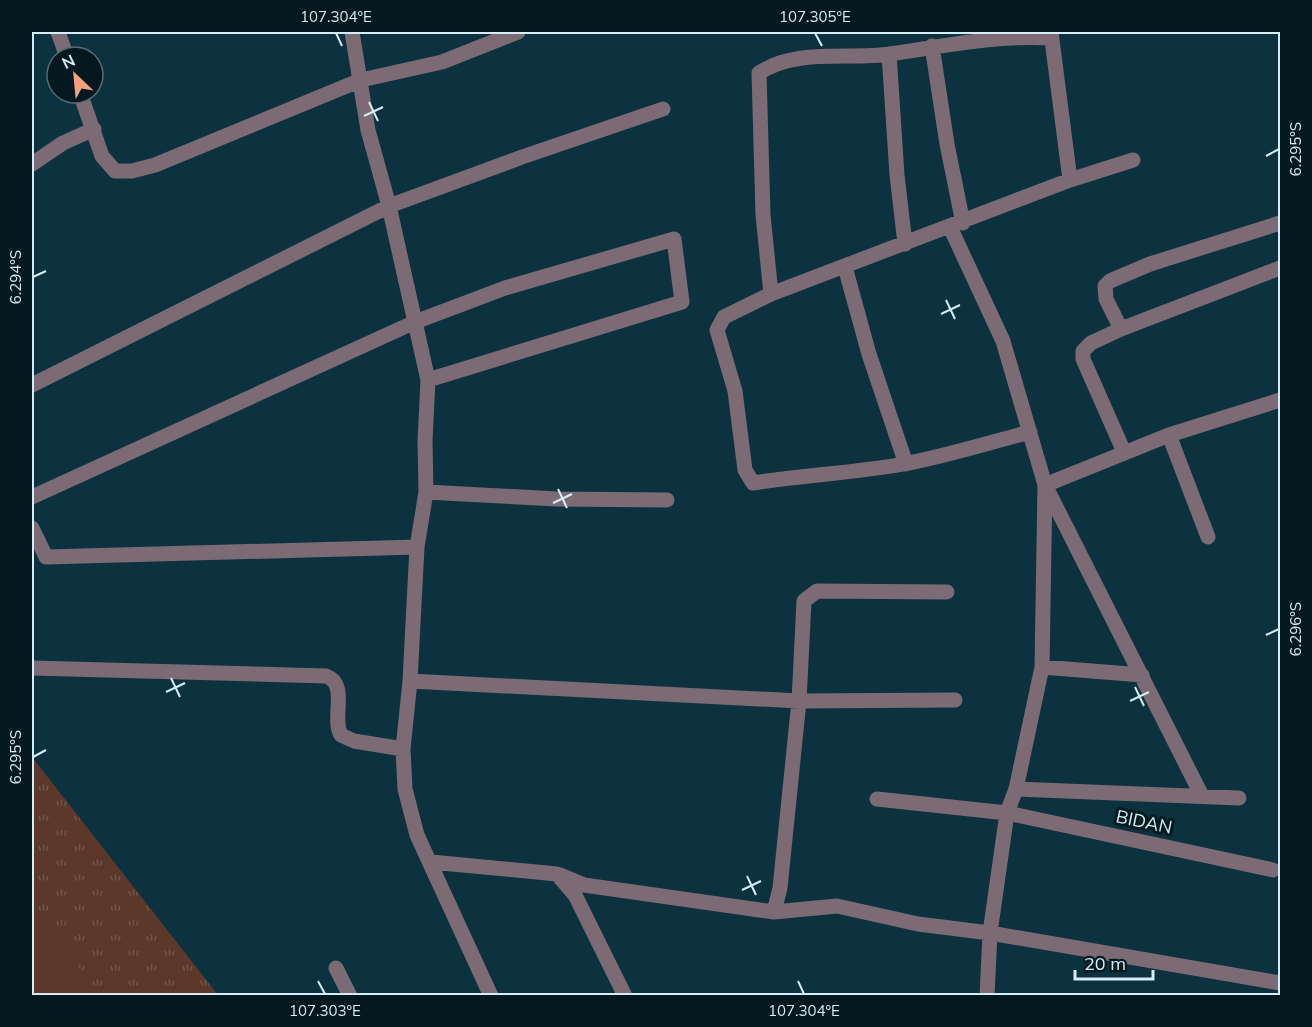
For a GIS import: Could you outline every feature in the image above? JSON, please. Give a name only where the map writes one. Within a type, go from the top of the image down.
[{"type":"street","points":[[352,32],[368,130],[428,380],[424,441],[426,492],[417,546],[410,681],[403,749],[405,789],[417,835],[491,996]]},
{"type":"street","points":[[85,105],[102,156],[115,171],[132,171],[155,165],[361,80],[442,62],[518,32]]},
{"type":"street","points":[[771,294],[763,215],[759,73],[786,60],[889,54],[932,46],[1051,35],[1070,180]]},
{"type":"street","points":[[932,46],[957,225],[1003,341],[1045,485],[1202,796]]},
{"type":"street","points":[[889,54],[897,175],[905,244]]},
{"type":"street","points":[[32,385],[388,206],[500,164],[663,109]]},
{"type":"street","points":[[32,164],[63,143],[94,129]]},
{"type":"street","points":[[1030,432],[906,464],[753,483],[748,479],[735,391],[719,345],[717,330],[724,317],[771,294],[1070,180],[1132,160]]},
{"type":"street","points":[[1121,330],[1104,293],[1105,286],[1110,281],[1150,264],[1281,223]]},
{"type":"street","points":[[32,497],[415,322],[505,288],[674,239],[682,302],[428,380]]},
{"type":"street","points":[[845,267],[869,354],[906,464]]},
{"type":"street","points":[[1124,452],[1083,359],[1083,351],[1091,343],[1121,330],[1281,268]]},
{"type":"street","points":[[1045,485],[1169,435],[1281,400]]},
{"type":"street","points":[[1169,435],[1208,537]]},
{"type":"street","points":[[987,996],[990,933],[1007,813],[1017,789],[1042,667],[1045,485]]},
{"type":"street","points":[[426,492],[557,500],[667,500]]},
{"type":"street","points":[[32,528],[46,557],[417,546]]},
{"type":"street","points":[[774,912],[780,888],[799,701],[804,602],[809,595],[817,591],[947,592]]},
{"type":"street","points":[[1042,667],[1142,675]]},
{"type":"street","points":[[32,669],[326,676],[334,681],[338,689],[336,723],[341,735],[354,741],[403,749]]},
{"type":"street","points":[[410,681],[799,701],[955,700]]},
{"type":"street","points":[[1017,789],[1239,798]]},
{"type":"street","name":"BIDAN","points":[[877,799],[1007,813],[1273,870]]},
{"type":"street","points":[[431,862],[558,874],[584,885],[774,912],[837,906],[918,924],[990,933],[1281,983]]},
{"type":"street","points":[[558,874],[575,895],[625,996]]},
{"type":"street","points":[[336,968],[350,996]]},
{"type":"green space","points":[[32,757],[218,995],[32,995]]},
{"type":"green space","points":[[32,907],[82,972],[89,995],[32,995]]}]
